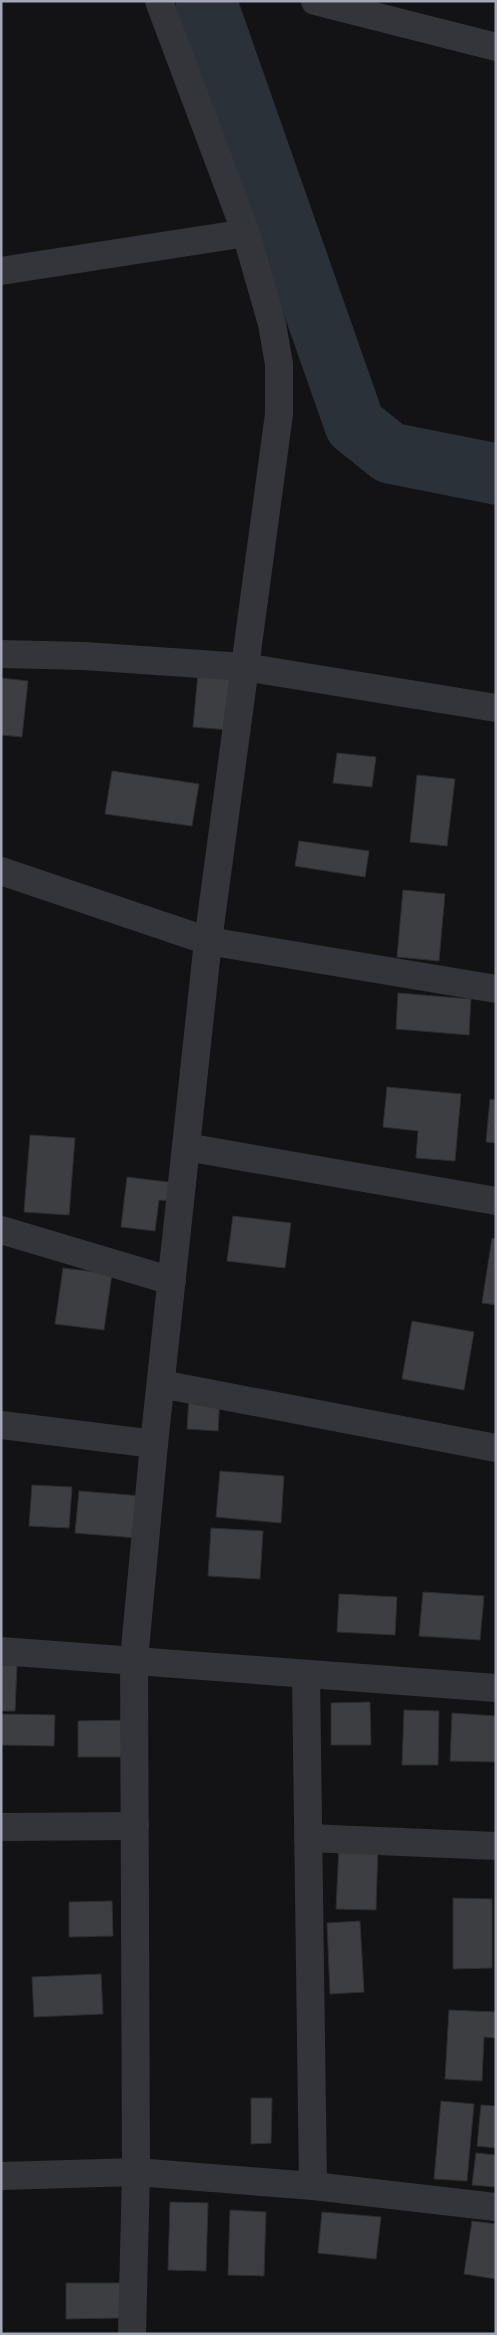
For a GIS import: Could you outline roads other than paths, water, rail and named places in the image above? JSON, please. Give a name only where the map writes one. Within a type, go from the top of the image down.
[{"type":"street","points":[[132,2334],[136,2172],[134,1660],[154,1444],[208,942],[279,414],[280,385],[277,344],[246,233],[159,1]]},
{"type":"street","points":[[315,1],[496,46]]},
{"type":"street","points":[[1,271],[246,233]]},
{"type":"street","points":[[1,654],[84,656],[244,667],[496,708]]},
{"type":"street","points":[[1,871],[208,942],[496,989]]},
{"type":"street","points":[[186,1147],[496,1201]]},
{"type":"street","points":[[1,1230],[172,1281]]},
{"type":"street","points":[[161,1384],[496,1448]]},
{"type":"street","points":[[1,1425],[154,1444]]},
{"type":"street","points":[[1,1651],[496,1688]]},
{"type":"street","points":[[306,1675],[313,2186]]},
{"type":"street","points":[[1,1827],[135,1826]]},
{"type":"street","points":[[308,1838],[496,1846]]},
{"type":"street","points":[[1,2176],[136,2172],[313,2186],[496,2207]]},
{"type":"waterway","points":[[206,1],[355,425],[390,453],[496,474]]}]
